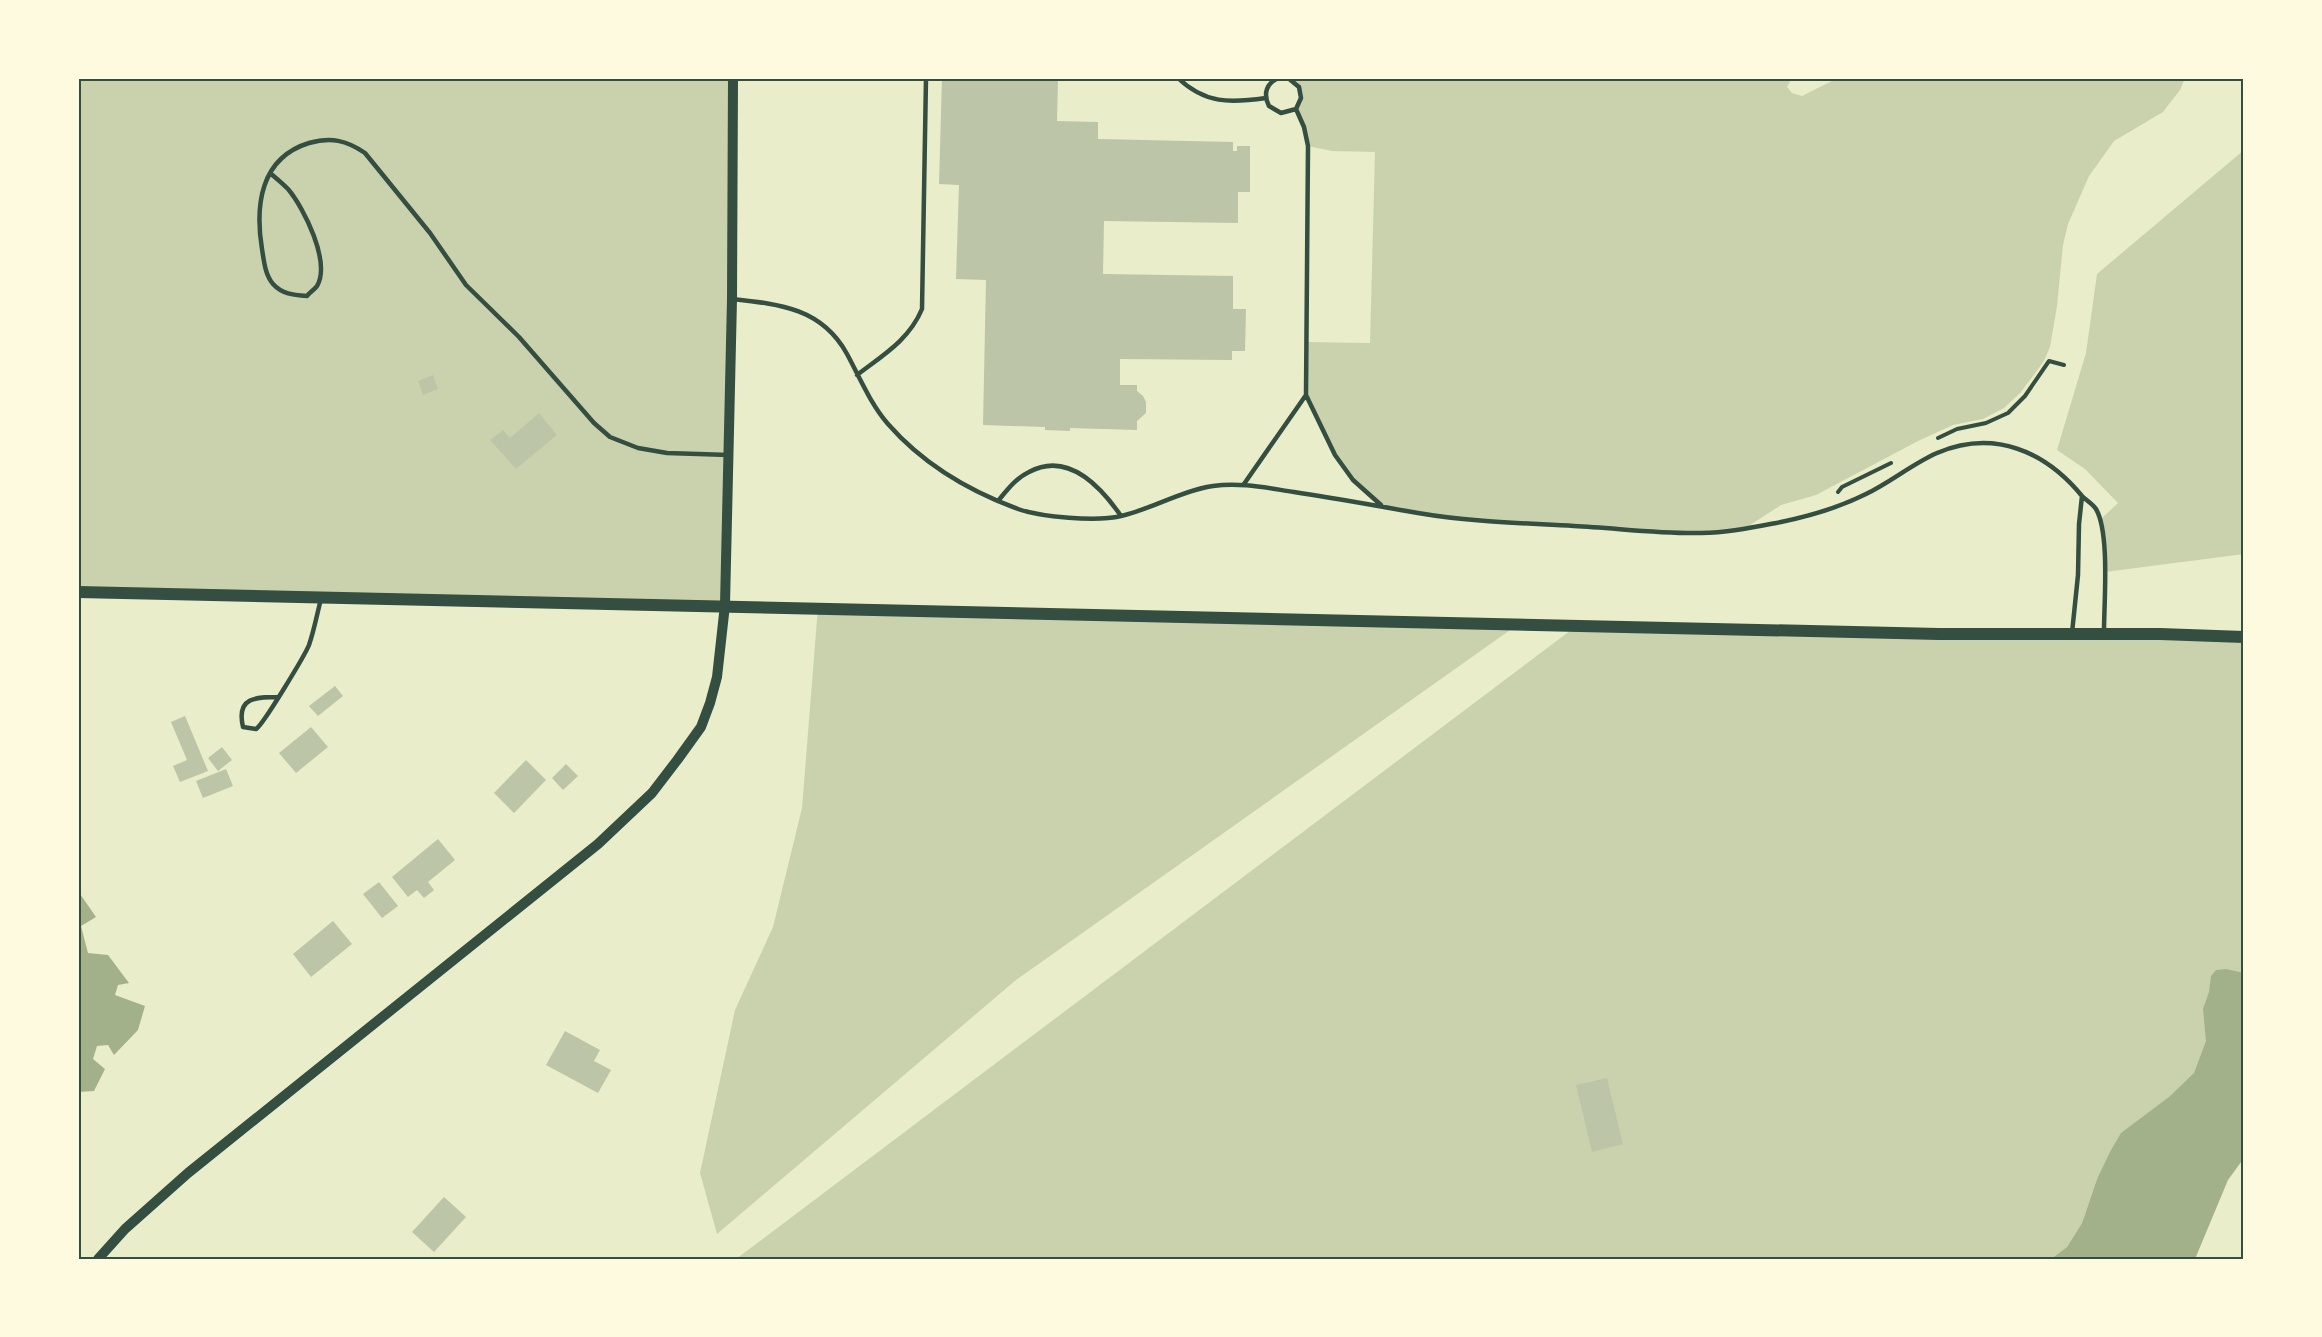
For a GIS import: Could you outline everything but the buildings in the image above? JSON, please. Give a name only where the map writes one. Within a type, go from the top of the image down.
[{"type":"main road","points":[[78,592],[1939,634],[2104,634],[2244,638]]},
{"type":"street","points":[[98,1259],[125,1229],[188,1173],[598,844],[652,793],[701,727],[717,677],[725,605],[732,299],[733,78]]},
{"type":"lane","points":[[857,375],[908,335],[916,324],[922,309],[926,78]]},
{"type":"lane","points":[[1178,78],[1202,97],[1240,102],[1266,98]]},
{"type":"lane","points":[[1279,78],[1269,85],[1266,98],[1269,106],[1285,113],[1296,109],[1302,94],[1296,80],[1288,78]]},
{"type":"lane","points":[[1296,109],[1304,127],[1308,146],[1306,395],[1335,455],[1353,480],[1381,505]]},
{"type":"lane","points":[[270,173],[288,190],[309,224],[318,250],[320,271],[317,286],[306,296],[286,294],[273,284],[266,271],[258,226],[262,192],[270,173],[275,163],[297,147],[320,140],[338,140],[352,144],[365,153],[430,233],[466,285],[519,337],[609,437],[638,448],[667,453],[729,454]]},
{"type":"lane","points":[[732,299],[777,304],[812,317],[825,326],[845,351],[887,424],[927,460],[964,487],[1023,511],[1093,519],[1121,516],[1186,492],[1213,486],[1244,484],[1381,505],[1421,514],[1490,521],[1700,533],[1744,529],[1822,511],[1853,501],[1939,452],[1971,444],[2014,447],[2034,454],[2052,465],[2096,508],[2104,552],[2104,634]]},
{"type":"lane","points":[[1244,484],[1306,395]]},
{"type":"lane","points":[[998,501],[1013,483],[1028,472],[1040,467],[1056,467],[1071,470],[1091,480],[1106,494],[1121,516]]},
{"type":"lane","points":[[2072,634],[2082,496]]},
{"type":"lane","points":[[278,696],[254,697],[246,702],[243,708],[243,727],[256,729],[260,727],[306,652],[322,597]]},
{"type":"path","points":[[1931,441],[1957,429],[1986,423],[2008,413],[2025,396],[2049,361],[2064,365]]},
{"type":"path","points":[[1822,511],[1842,487],[1897,460]]},
{"type":"shaded area","points":[[78,78],[733,78],[725,605],[78,592]]},
{"type":"shaded area","points":[[1296,78],[1792,78],[1787,87],[1792,93],[1802,96],[1838,78],[2185,78],[2180,90],[2163,112],[2114,141],[2089,176],[2068,224],[2063,245],[2050,347],[2044,361],[2021,392],[2004,408],[1983,419],[1953,425],[1918,441],[1816,495],[1781,505],[1744,529],[1700,533],[1488,521],[1421,514],[1381,505],[1353,480],[1335,455],[1306,395],[1307,342],[1370,343],[1375,152],[1332,151],[1308,146],[1296,109],[1301,101],[1295,82]]},
{"type":"shaded area","points":[[2244,150],[2244,554],[2105,572],[2100,520],[2118,503],[2085,469],[2057,450],[2086,353],[2097,274]]},
{"type":"shaded area","points":[[818,607],[1520,623],[1016,980],[717,1234],[700,1173],[735,1010],[773,927],[802,808]]},
{"type":"shaded area","points":[[1579,624],[2244,637],[2244,1108],[2185,1082],[2097,1179],[2082,1223],[2067,1247],[2051,1259],[736,1259]]},
{"type":"shaded area","points":[[78,891],[96,917],[81,926],[88,953],[108,955],[129,983],[118,985],[115,995],[145,1006],[138,1030],[114,1055],[108,1045],[97,1046],[93,1059],[105,1069],[94,1091],[78,1092]]},
{"type":"shaded area","points":[[2226,969],[2244,973],[2244,1158],[2228,1180],[2195,1259],[2051,1259],[2067,1247],[2082,1223],[2097,1179],[2121,1133],[2169,1097],[2194,1073],[2206,1041],[2203,1009],[2209,992],[2211,976],[2216,970]]}]
